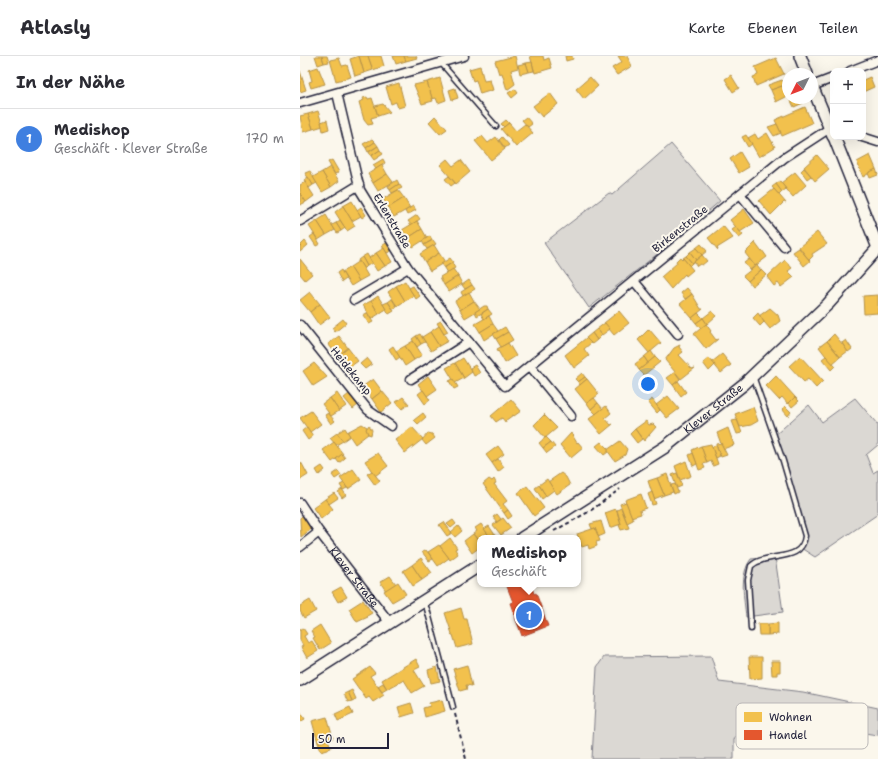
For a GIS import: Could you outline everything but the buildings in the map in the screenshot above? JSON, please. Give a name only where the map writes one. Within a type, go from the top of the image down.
[{"type":"street","points":[[300,103],[464,56]]},
{"type":"street","points":[[800,56],[805,68]]},
{"type":"street","points":[[858,68],[878,60]]},
{"type":"street","points":[[818,84],[830,79]]},
{"type":"street","name":"Erlenstraße","points":[[337,93],[360,190],[408,268],[505,386]]},
{"type":"street","points":[[818,100],[830,127]]},
{"type":"street","name":"Birkenstraße","points":[[505,386],[784,158],[830,133]]},
{"type":"street","points":[[866,138],[878,142]]},
{"type":"street","points":[[835,140],[878,249]]},
{"type":"street","points":[[300,221],[358,185]]},
{"type":"street","points":[[740,194],[784,247]]},
{"type":"street","name":"Klever Straße","points":[[527,535],[665,447],[753,376],[828,304],[878,249]]},
{"type":"street","points":[[354,300],[408,268]]},
{"type":"street","points":[[634,281],[678,334]]},
{"type":"street","name":"Heidekamp","points":[[300,324],[368,410],[391,426]]},
{"type":"street","points":[[411,378],[469,342]]},
{"type":"street","points":[[530,366],[572,416]]},
{"type":"street","name":"Klever Straße","points":[[300,503],[319,532],[390,623]]},
{"type":"street","points":[[300,547],[319,532]]},
{"type":"street","points":[[300,680],[477,567]]},
{"type":"lane","points":[[441,63],[496,126]]},
{"type":"lane","points":[[751,629],[748,580],[751,566],[761,559],[795,553],[804,543],[805,536],[783,461],[753,376]]},
{"type":"lane","points":[[422,602],[427,609],[453,706]]},
{"type":"path","points":[[453,706],[466,759]]},
{"type":"shaded area","points":[[671,144],[720,201],[660,252],[589,308],[544,243],[609,193],[612,195]]},
{"type":"shaded area","points":[[855,398],[878,425],[878,445],[866,455],[873,473],[878,470],[878,514],[815,557],[801,548],[805,536],[774,436],[809,405],[822,422]]},
{"type":"shaded area","points":[[775,557],[783,612],[746,617],[743,587],[747,565],[751,559]]},
{"type":"shaded area","points":[[711,656],[719,682],[803,692],[855,703],[736,703],[734,759],[592,759],[597,667],[604,657]]},
{"type":"shaded area","points":[[868,706],[878,708],[878,735],[868,734]]},
{"type":"place","name":"Medishop","points":[[529,615]]}]
